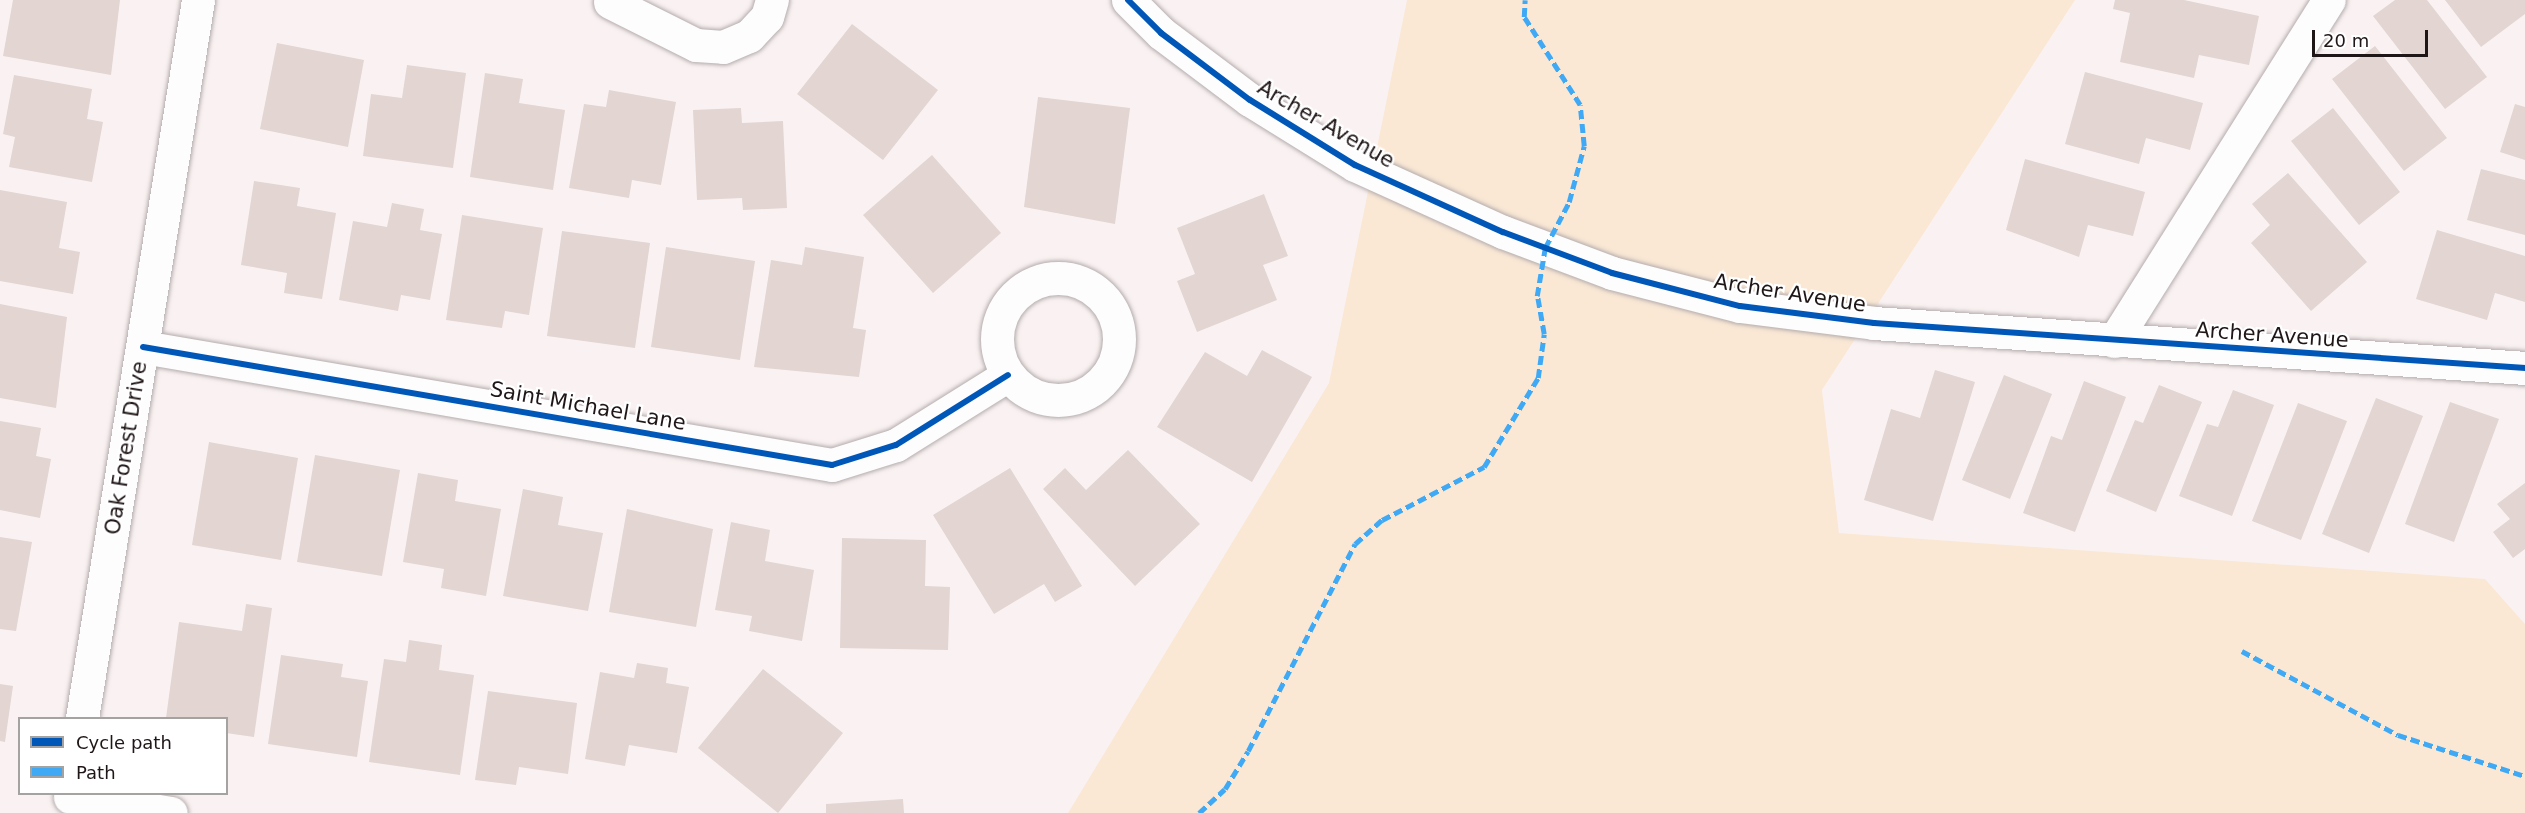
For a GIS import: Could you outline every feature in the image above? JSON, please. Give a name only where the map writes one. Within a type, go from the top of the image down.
[{"type":"street","name":"Oak Forest Drive","points":[[82,717],[198,0]]},
{"type":"street","points":[[604,1],[696,45],[723,47],[748,36],[767,17],[772,0]]},
{"type":"street","name":"Archer Avenue","points":[[1128,0],[1161,33],[1250,100],[1355,165],[1503,232],[1612,273],[1740,306],[2114,341],[2525,368]]},
{"type":"street","points":[[2114,341],[2329,0]]},
{"type":"street","name":"Saint Michael Lane","points":[[143,347],[832,465],[896,445],[1008,375]]},
{"type":"street","points":[[69,801],[171,813]]},
{"type":"shaded area","points":[[1407,0],[2075,0],[1822,390],[1839,533],[2485,579],[2525,624],[2525,813],[1068,813],[1329,383]]},
{"type":"building","points":[[13,0],[120,0],[111,75],[3,56]]},
{"type":"building","points":[[2115,0],[2184,0],[2259,16],[2249,65],[2199,55],[2194,78],[2120,62],[2130,13],[2113,9]]},
{"type":"building","points":[[2395,0],[2427,0],[2487,77],[2445,109],[2373,16]]},
{"type":"building","points":[[2445,0],[2525,0],[2525,14],[2481,47]]},
{"type":"building","points":[[852,24],[938,90],[883,160],[797,94]]},
{"type":"building","points":[[277,43],[364,60],[348,147],[260,129]]},
{"type":"building","points":[[2375,46],[2447,138],[2404,171],[2332,79]]},
{"type":"building","points":[[407,65],[466,73],[453,168],[363,156],[371,94],[402,98]]},
{"type":"building","points":[[2085,72],[2203,103],[2190,150],[2146,138],[2139,164],[2065,144]]},
{"type":"building","points":[[485,73],[523,79],[519,103],[565,110],[553,190],[470,177]]},
{"type":"building","points":[[14,75],[92,89],[87,119],[103,122],[92,182],[9,167],[15,137],[3,134]]},
{"type":"building","points":[[609,90],[676,102],[661,185],[632,180],[629,198],[569,188],[584,104],[606,107]]},
{"type":"building","points":[[1038,97],[1130,108],[1115,224],[1024,207]]},
{"type":"building","points":[[2515,104],[2525,107],[2525,160],[2500,152]]},
{"type":"building","points":[[741,108],[742,123],[783,121],[787,208],[743,210],[742,198],[697,200],[693,110]]},
{"type":"building","points":[[2333,108],[2400,192],[2359,225],[2291,141]]},
{"type":"building","points":[[932,155],[1001,233],[933,293],[863,215]]},
{"type":"building","points":[[2025,159],[2145,192],[2133,236],[2088,225],[2079,257],[2006,230]]},
{"type":"building","points":[[2481,169],[2525,180],[2525,235],[2467,220]]},
{"type":"building","points":[[2288,173],[2367,262],[2311,311],[2251,243],[2270,225],[2252,204]]},
{"type":"building","points":[[254,181],[300,188],[297,206],[336,213],[322,299],[284,293],[287,273],[241,265]]},
{"type":"building","points":[[0,190],[67,202],[59,248],[80,252],[73,294],[0,281]]},
{"type":"building","points":[[1264,194],[1288,256],[1263,265],[1277,300],[1197,332],[1177,281],[1195,274],[1177,228]]},
{"type":"building","points":[[392,203],[424,209],[420,230],[442,234],[430,300],[401,295],[398,311],[339,300],[353,221],[387,227]]},
{"type":"building","points":[[462,215],[543,228],[529,315],[505,311],[502,328],[446,320]]},
{"type":"building","points":[[2437,230],[2525,256],[2525,302],[2495,293],[2487,320],[2416,299]]},
{"type":"building","points":[[562,231],[650,243],[635,348],[547,336]]},
{"type":"building","points":[[666,247],[755,261],[740,360],[651,347]]},
{"type":"building","points":[[805,247],[864,257],[853,328],[866,330],[859,377],[754,367],[771,260],[802,265]]},
{"type":"building","points":[[0,304],[67,317],[56,408],[0,398]]},
{"type":"building","points":[[1262,350],[1312,377],[1252,482],[1157,427],[1205,352],[1247,376]]},
{"type":"building","points":[[1935,370],[1975,382],[1933,521],[1864,500],[1891,409],[1920,418]]},
{"type":"building","points":[[2004,375],[2052,394],[2010,499],[1962,480]]},
{"type":"building","points":[[2084,381],[2126,397],[2075,532],[2023,513],[2051,436],[2062,440]]},
{"type":"building","points":[[2159,385],[2202,402],[2156,512],[2106,491],[2135,420],[2143,423]]},
{"type":"building","points":[[2233,390],[2274,405],[2232,516],[2179,496],[2207,424],[2218,427]]},
{"type":"building","points":[[2376,398],[2423,416],[2369,553],[2322,534]]},
{"type":"building","points":[[2450,402],[2499,419],[2454,542],[2405,524]]},
{"type":"building","points":[[2298,403],[2347,421],[2301,540],[2252,521]]},
{"type":"building","points":[[0,421],[41,428],[36,456],[51,459],[40,518],[0,510]]},
{"type":"building","points":[[209,442],[298,458],[281,560],[192,545]]},
{"type":"building","points":[[1128,450],[1200,524],[1135,586],[1043,489],[1065,468],[1086,490]]},
{"type":"building","points":[[315,455],[400,470],[382,576],[297,562]]},
{"type":"building","points":[[1010,468],[1082,586],[1055,602],[1044,584],[994,614],[933,515]]},
{"type":"building","points":[[418,473],[458,480],[455,501],[501,509],[486,596],[441,588],[444,569],[403,562]]},
{"type":"building","points":[[2525,483],[2525,549],[2513,558],[2493,532],[2510,519],[2497,504]]},
{"type":"building","points":[[523,489],[563,497],[558,525],[603,533],[588,611],[503,596]]},
{"type":"building","points":[[627,509],[713,529],[696,627],[609,612]]},
{"type":"building","points":[[731,522],[770,530],[765,561],[814,570],[802,641],[749,631],[752,616],[715,610]]},
{"type":"building","points":[[0,537],[32,542],[16,631],[0,629]]},
{"type":"building","points":[[842,538],[926,540],[925,586],[950,587],[948,650],[840,648]]},
{"type":"building","points":[[246,604],[272,608],[254,737],[228,733],[228,717],[166,717],[179,622],[242,631]]},
{"type":"building","points":[[409,640],[442,645],[439,670],[474,675],[460,775],[369,762],[384,659],[406,662]]},
{"type":"building","points":[[281,655],[343,664],[341,677],[368,681],[357,757],[268,744]]},
{"type":"building","points":[[637,663],[668,668],[666,683],[689,687],[677,753],[629,745],[625,766],[585,759],[600,672],[634,678]]},
{"type":"building","points":[[763,669],[843,733],[778,813],[698,748]]},
{"type":"building","points":[[0,684],[13,686],[5,742],[0,741]]},
{"type":"building","points":[[488,691],[577,703],[568,774],[519,767],[516,785],[475,780]]},
{"type":"building","points":[[903,799],[904,813],[826,813],[826,804]]},
{"type":"marked path","points":[[1199,813],[1225,789],[1248,751],[1355,544],[1382,520],[1484,467],[1538,378],[1544,334],[1537,296],[1545,248],[1569,202],[1584,146],[1580,105],[1524,17],[1525,0]]},
{"type":"marked path","points":[[2242,651],[2398,735],[2525,776]]},
{"type":"cycle path","points":[[1128,0],[1161,33],[1250,100],[1355,165],[1503,232],[1612,273],[1740,306],[1874,323],[2525,368]]},
{"type":"cycle path","points":[[143,347],[832,465],[896,445],[1008,375]]}]
